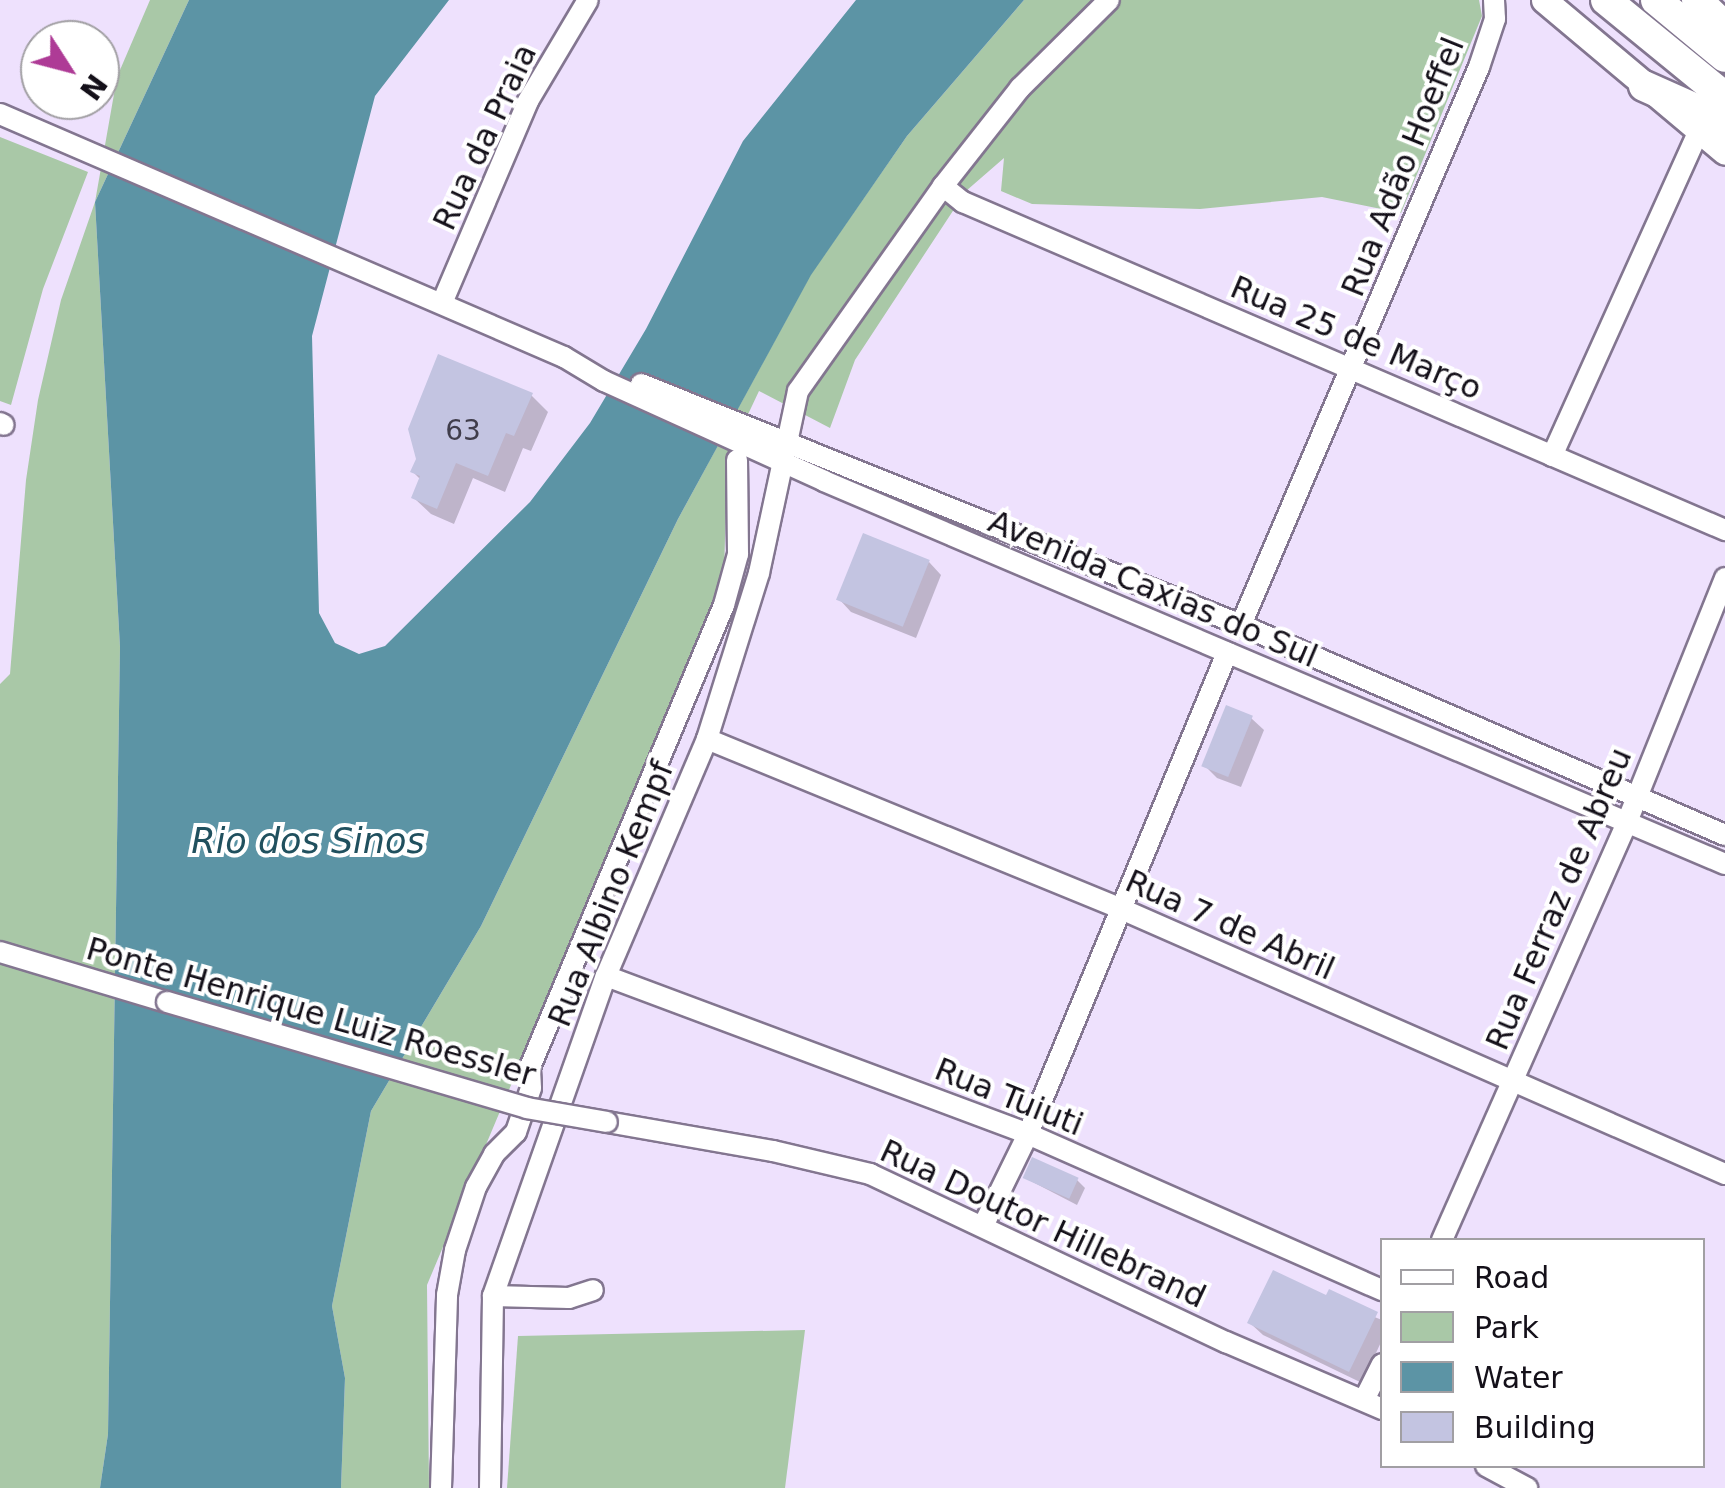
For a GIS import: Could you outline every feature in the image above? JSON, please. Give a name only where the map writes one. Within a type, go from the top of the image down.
[{"type":"highway","points":[[1606,0],[1725,97]]},
{"type":"highway","points":[[1656,0],[1725,56]]},
{"type":"highway","points":[[1697,0],[1725,27]]},
{"type":"highway","points":[[1644,86],[1712,127]]},
{"type":"main road","points":[[1544,0],[1644,86]]},
{"type":"main road","points":[[1712,127],[1725,152]]},
{"type":"street","name":"Rua da Praia","points":[[442,304],[528,101],[588,0]]},
{"type":"street","name":"Rua Albino Kempf","points":[[490,1488],[493,1296],[606,976],[707,739],[760,573],[798,391],[942,186],[1020,88],[1109,0]]},
{"type":"street","name":"Rua Adão Hoeffel","points":[[1241,625],[1479,68],[1495,3]]},
{"type":"street","name":"Avenida Caxias do Sul","points":[[0,114],[606,376],[784,450],[1241,625],[1725,834]]},
{"type":"street","points":[[1552,456],[1712,127]]},
{"type":"street","name":"Rua 25 de Março","points":[[942,186],[963,202],[1725,530]]},
{"type":"street","name":"Avenida Caxias do Sul","points":[[784,450],[1227,653],[1725,864]]},
{"type":"street","points":[[441,1488],[447,1296],[455,1250],[476,1186],[494,1154],[516,1132],[531,1088],[530,1067],[724,605],[738,554],[737,460]]},
{"type":"street","points":[[738,520],[771,515]]},
{"type":"street","name":"Rua Ferraz de Abreu","points":[[1443,1238],[1628,822],[1725,578]]},
{"type":"street","points":[[984,1224],[1028,1134],[1227,653]]},
{"type":"street","name":"Rua 7 de Abril","points":[[707,739],[1119,908],[1725,1174]]},
{"type":"street","name":"Ponte Henrique Luiz Roessler","points":[[0,952],[527,1108],[607,1122]]},
{"type":"street","name":"Rua Tuiuti","points":[[606,976],[1028,1134],[1380,1289]]},
{"type":"street","name":"Rua Doutor Hillebrand","points":[[607,1122],[773,1151],[870,1174],[984,1224],[1226,1342],[1373,1405]]},
{"type":"street","points":[[493,1296],[568,1298],[593,1290]]},
{"type":"street","points":[[1373,1405],[1380,1373]]},
{"type":"street","points":[[1490,1468],[1527,1488]]},
{"type":"green space","points":[[150,0],[189,0],[95,202],[109,120],[120,120],[120,70]]},
{"type":"green space","points":[[1024,0],[1479,0],[1482,16],[1401,213],[1322,197],[1200,209],[1032,204],[1001,191],[1004,158],[966,191],[855,360],[830,428],[759,391],[727,459],[724,578],[427,1285],[429,1488],[341,1488],[345,1378],[332,1306],[371,1111],[481,926],[678,519],[811,274],[907,136]]},
{"type":"green space","points":[[0,137],[88,172],[43,289],[11,405],[0,401]]},
{"type":"green space","points":[[95,202],[120,647],[108,1434],[100,1488],[0,1488],[0,684],[10,674],[26,480],[38,400],[61,300]]},
{"type":"green space","points":[[805,1330],[785,1488],[507,1488],[518,1336]]},
{"type":"water","name":"Rio dos Sinos","points":[[189,0],[449,0],[375,96],[312,336],[319,613],[335,643],[359,654],[385,646],[530,502],[590,423],[646,329],[743,141],[856,0],[1024,0],[907,136],[811,275],[678,519],[481,926],[371,1111],[332,1306],[345,1378],[341,1488],[100,1488],[108,1434],[120,647],[95,202]]},
{"type":"building","points":[[438,354],[533,393],[514,436],[506,433],[488,476],[456,463],[437,509],[411,498],[420,476],[410,472],[416,459],[408,429]]},
{"type":"building","points":[[863,533],[930,560],[903,627],[836,600]]},
{"type":"building","points":[[1226,705],[1253,716],[1228,777],[1201,766]]},
{"type":"building","points":[[1032,1157],[1079,1178],[1069,1199],[1023,1178]]},
{"type":"building","points":[[1273,1270],[1326,1295],[1329,1289],[1378,1312],[1349,1372],[1247,1323]]}]
